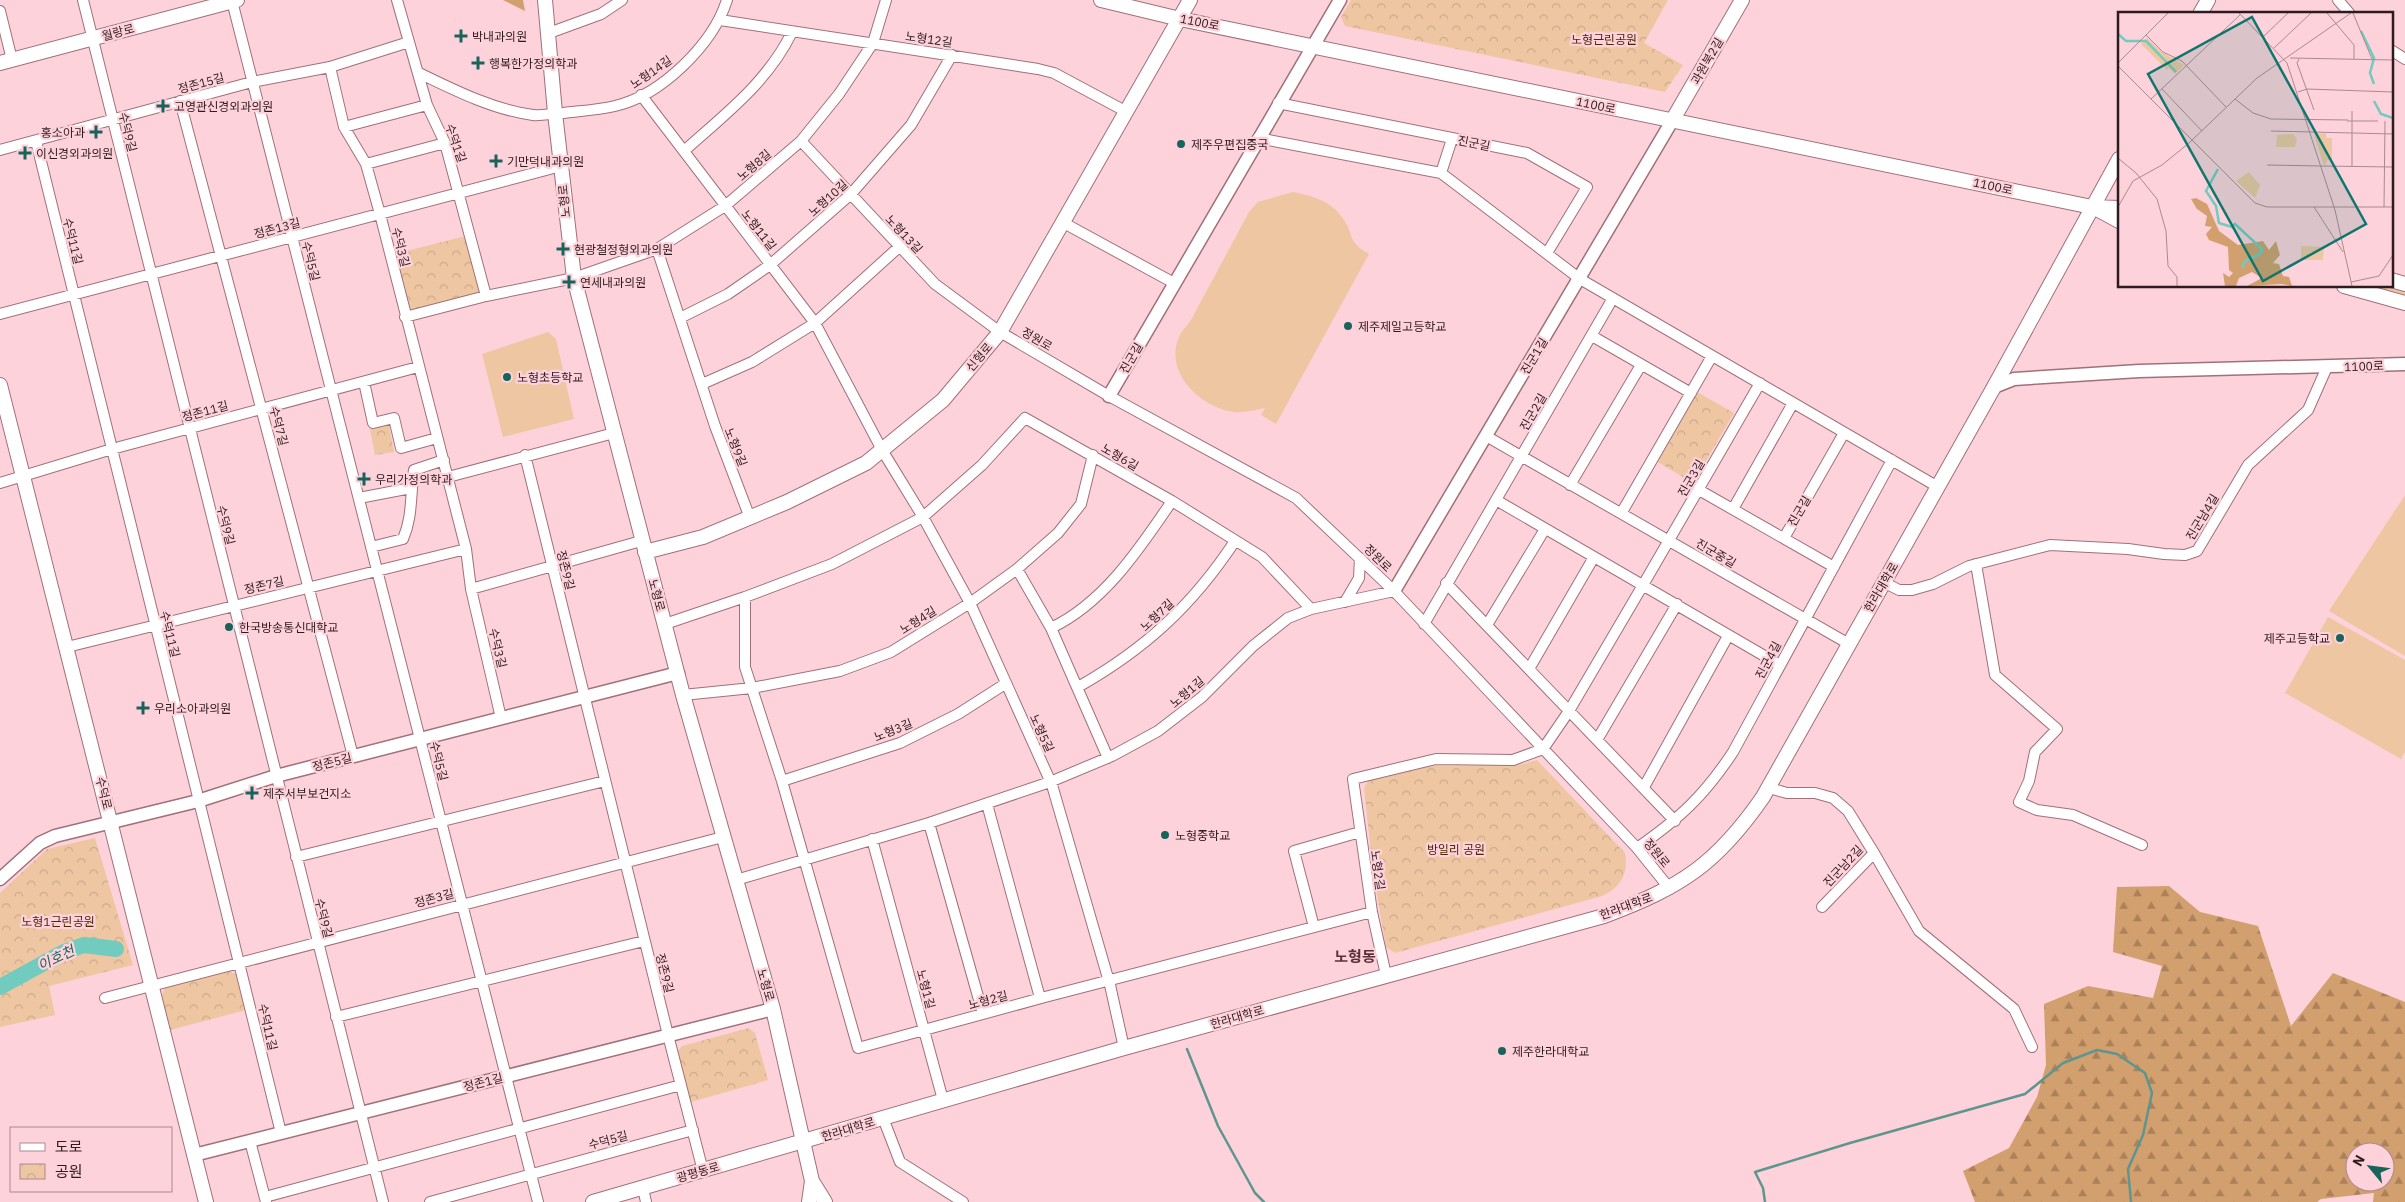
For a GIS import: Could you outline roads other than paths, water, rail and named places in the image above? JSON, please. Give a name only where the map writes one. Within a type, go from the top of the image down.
[{"type":"main road","name":"월랑로","points":[[6,62],[233,0]]},
{"type":"main road","name":"노형로","points":[[545,0],[560,166],[574,278],[683,695],[773,1010],[812,1181],[809,1202]]},
{"type":"main road","name":"1100로","points":[[1101,0],[1180,19],[1314,45],[2092,207],[2118,208]]},
{"type":"main road","name":"신형로","points":[[643,546],[703,537],[750,518],[866,463],[943,400],[1000,332],[1190,0]]},
{"type":"main road","name":"과원북2길","points":[[1672,121],[1742,0]]},
{"type":"main road","points":[[2201,12],[2208,0]]},
{"type":"main road","name":"한라대학로","points":[[804,1142],[1124,1048],[1604,916],[1670,889],[1717,854],[1741,828],[1769,788],[1994,387],[2118,161]]},
{"type":"main road","name":"1100로","points":[[2092,207],[2118,220]]},
{"type":"main road","points":[[2392,280],[2405,284]]},
{"type":"main road","points":[[2351,288],[2405,303]]},
{"type":"main road","name":"수덕로","points":[[0,385],[112,823],[206,1202]]},
{"type":"main road","name":"광평동로","points":[[593,1202],[804,1142]]},
{"type":"main road","name":"노형로","points":[[812,1181],[825,1202]]},
{"type":"street","name":"수덕9길","points":[[83,0],[383,1202]]},
{"type":"street","name":"수덕5길","points":[[233,0],[252,82],[538,1202]]},
{"type":"street","name":"수덕1길","points":[[397,0],[427,105],[445,143],[486,296]]},
{"type":"street","points":[[549,32],[601,14],[622,0]]},
{"type":"street","name":"노형14길","points":[[555,113],[617,106],[642,95],[671,76],[707,40],[720,20],[727,0]]},
{"type":"street","name":"노형8길","points":[[574,278],[657,249],[725,206],[801,141],[839,94],[873,43],[886,0]]},
{"type":"street","name":"진군길","points":[[1109,396],[1278,103],[1340,0]]},
{"type":"street","points":[[2338,0],[2348,12]]},
{"type":"street","points":[[0,11],[6,62]]},
{"type":"street","name":"노형12길","points":[[720,20],[952,55],[1054,73],[1125,111]]},
{"type":"street","points":[[684,151],[748,94],[781,55],[792,32]]},
{"type":"street","name":"정존15길","points":[[0,150],[252,82],[330,67],[409,42]]},
{"type":"street","points":[[2392,51],[2405,59]]},
{"type":"street","name":"노형10길","points":[[680,318],[728,294],[770,265],[851,194],[911,125],[952,55]]},
{"type":"street","name":"수덕3길","points":[[330,67],[344,127],[366,164],[380,214],[466,549],[471,588],[501,718]]},
{"type":"street","points":[[419,73],[508,110],[535,116],[555,113]]},
{"type":"street","name":"노형11길","points":[[642,95],[815,323],[882,450]]},
{"type":"street","name":"수덕7길","points":[[180,101],[261,410],[310,587],[353,756]]},
{"type":"street","name":"진군길","points":[[1278,103],[1527,153],[1587,187],[1547,253]]},
{"type":"street","points":[[344,127],[427,105]]},
{"type":"street","name":"진군1길","points":[[1394,591],[1672,121]]},
{"type":"street","points":[[1258,138],[1441,173],[1580,279],[1938,487]]},
{"type":"street","points":[[1441,173],[1452,139]]},
{"type":"street","name":"수덕11길","points":[[36,141],[281,1133]]},
{"type":"street","name":"노형13길","points":[[801,141],[899,247],[936,284],[1000,332]]},
{"type":"street","points":[[366,164],[445,143]]},
{"type":"street","name":"정존13길","points":[[0,314],[560,166]]},
{"type":"street","points":[[1062,222],[1174,283]]},
{"type":"street","points":[[702,384],[752,362],[815,323],[899,247]]},
{"type":"street","name":"노형9길","points":[[657,249],[715,426],[750,518]]},
{"type":"street","points":[[406,317],[486,296],[574,278]]},
{"type":"street","name":"진군2길","points":[[1424,624],[1446,583],[1522,457],[1613,298]]},
{"type":"street","name":"정원로","points":[[1000,332],[1109,396],[1296,498],[1394,591],[1637,848],[1670,889]]},
{"type":"street","points":[[1592,336],[1691,393]]},
{"type":"street","points":[[1622,512],[1712,356]]},
{"type":"street","points":[[1570,484],[1641,364]]},
{"type":"street","name":"1100로","points":[[1994,387],[2014,379],[2138,371],[2405,364]]},
{"type":"street","name":"정존11길","points":[[0,484],[112,449],[418,367]]},
{"type":"street","name":"진군남4길","points":[[1885,582],[1899,590],[1912,590],[1933,584],[1976,564],[2050,545],[2128,548],[2164,554],[2185,555],[2197,551],[2248,465],[2308,410],[2327,367]]},
{"type":"street","points":[[364,382],[373,423],[394,418],[401,448],[437,438]]},
{"type":"street","name":"진군3길","points":[[1543,749],[1569,711],[1760,383]]},
{"type":"street","points":[[1733,509],[1793,403]]},
{"type":"street","name":"노형6길","points":[[923,518],[982,465],[1025,418],[1172,501],[1262,557],[1311,609]]},
{"type":"street","name":"진군길","points":[[1834,567],[1784,538],[1844,432]]},
{"type":"street","points":[[448,477],[525,455],[614,433]]},
{"type":"street","name":"진군중길","points":[[1486,436],[1622,512],[1849,644]]},
{"type":"street","name":"노형5길","points":[[882,450],[923,518],[970,603],[1050,782],[1108,980],[1124,1048]]},
{"type":"street","name":"정존9길","points":[[525,455],[644,941],[703,1171]]},
{"type":"street","name":"노형4길","points":[[683,695],[752,688],[840,671],[891,652],[970,603],[1017,569],[1058,533],[1080,504],[1093,455]]},
{"type":"street","points":[[371,547],[403,539],[411,522],[411,488],[414,470],[444,460]]},
{"type":"street","name":"진군4길","points":[[1637,848],[1675,821],[1713,783],[1733,752],[1892,460]]},
{"type":"street","points":[[359,498],[411,488]]},
{"type":"street","points":[[1699,490],[1784,538]]},
{"type":"street","points":[[1496,500],[1780,665]]},
{"type":"street","points":[[1051,628],[1069,619],[1117,575],[1139,549],[1172,501]]},
{"type":"street","points":[[665,624],[745,597],[832,564],[923,518]]},
{"type":"street","points":[[1487,625],[1545,529]]},
{"type":"street","name":"노형7길","points":[[1078,687],[1116,666],[1177,615],[1215,572],[1235,541]]},
{"type":"street","points":[[471,588],[643,546]]},
{"type":"street","name":"정존7길","points":[[67,647],[466,549]]},
{"type":"street","points":[[1528,668],[1594,557]]},
{"type":"street","points":[[1345,602],[1359,578],[1360,558]]},
{"type":"street","points":[[1976,564],[1996,675],[2057,728],[2035,752],[2029,781],[2019,802],[2037,810],[2073,815],[2142,846]]},
{"type":"street","points":[[1017,569],[1051,628],[1108,758]]},
{"type":"street","points":[[1446,583],[1675,821]]},
{"type":"street","name":"노형1길","points":[[736,880],[987,804],[1050,782],[1108,758],[1158,732],[1202,697],[1253,646],[1288,618],[1311,609],[1394,591]]},
{"type":"street","points":[[745,597],[744,667],[782,781],[805,859]]},
{"type":"street","points":[[1597,740],[1677,604]]},
{"type":"street","points":[[1644,787],[1728,636]]},
{"type":"street","name":"정존5길","points":[[0,879],[40,843],[55,836],[198,801],[276,776],[678,673]]},
{"type":"street","name":"노형3길","points":[[782,781],[900,743],[958,714],[1006,684]]},
{"type":"street","name":"노형2길","points":[[1386,975],[1372,912],[1353,780],[1436,759],[1513,760],[1543,749]]},
{"type":"street","points":[[296,857],[605,781]]},
{"type":"street","name":"진군남2길","points":[[1769,788],[1787,792],[1815,793],[1833,798],[1848,811],[1874,853],[1822,907]]},
{"type":"street","points":[[987,804],[1040,998]]},
{"type":"street","points":[[929,823],[982,1014]]},
{"type":"street","points":[[1314,927],[1294,851],[1360,832]]},
{"type":"street","name":"정존3길","points":[[105,998],[723,837]]},
{"type":"street","name":"노형1길","points":[[872,840],[943,1100]]},
{"type":"street","points":[[1874,853],[1919,931],[2014,1009],[2032,1047]]},
{"type":"street","name":"노형2길","points":[[805,859],[858,1048],[1108,980],[1372,912]]},
{"type":"street","points":[[336,1017],[644,941]]},
{"type":"street","name":"정존1길","points":[[194,1155],[773,1010]]},
{"type":"street","points":[[250,1141],[266,1199],[680,1085]]},
{"type":"street","points":[[883,1118],[900,1162],[963,1202]]},
{"type":"street","name":"수덕5길","points":[[530,1174],[692,1130]]},
{"type":"street","points":[[430,1202],[530,1174]]},
{"type":"street","points":[[643,1188],[646,1202]]},
{"type":"waterway","name":"이호천","points":[[0,987],[64,952],[84,945],[116,949]]},
{"type":"waterway","points":[[1187,1049],[1218,1126],[1255,1193],[1264,1202]]},
{"type":"waterway","points":[[1765,1202],[1763,1188],[1755,1172],[2025,1094],[2063,1063],[2097,1050],[2117,1054],[2145,1073],[2152,1093],[2143,1135],[2128,1169],[2131,1202]]},
{"type":"place","name":"박내과의원","points":[[461,36]]},
{"type":"place","name":"행복한가정의학과","points":[[478,63]]},
{"type":"place","name":"고영관신경외과의원","points":[[163,106]]},
{"type":"place","name":"홍소아과","points":[[96,132]]},
{"type":"place","name":"제주우편집중국","points":[[1181,144]]},
{"type":"place","name":"이신경외과의원","points":[[25,153]]},
{"type":"place","name":"기만덕내과의원","points":[[496,161]]},
{"type":"place","name":"현광철정형외과의원","points":[[563,249]]},
{"type":"place","name":"연세내과의원","points":[[569,282]]},
{"type":"place","name":"제주제일고등학교","points":[[1348,326]]},
{"type":"place","name":"노형초등학교","points":[[507,377]]},
{"type":"place","name":"우리가정의학과","points":[[364,479]]},
{"type":"place","name":"한국방송통신대학교","points":[[229,627]]},
{"type":"place","name":"제주고등학교","points":[[2340,638]]},
{"type":"place","name":"우리소아과의원","points":[[143,708]]},
{"type":"place","name":"제주서부보건지소","points":[[252,793]]},
{"type":"place","name":"노형중학교","points":[[1165,835]]},
{"type":"place","name":"제주한라대학교","points":[[1502,1051]]},
{"type":"district","name":"노형동","points":[[1355,956]]},
{"type":"park label","name":"노형근린공원","points":[[1604,39]]},
{"type":"park label","name":"방일리 공원","points":[[1456,849]]},
{"type":"park label","name":"노형1근린공원","points":[[58,921]]}]
